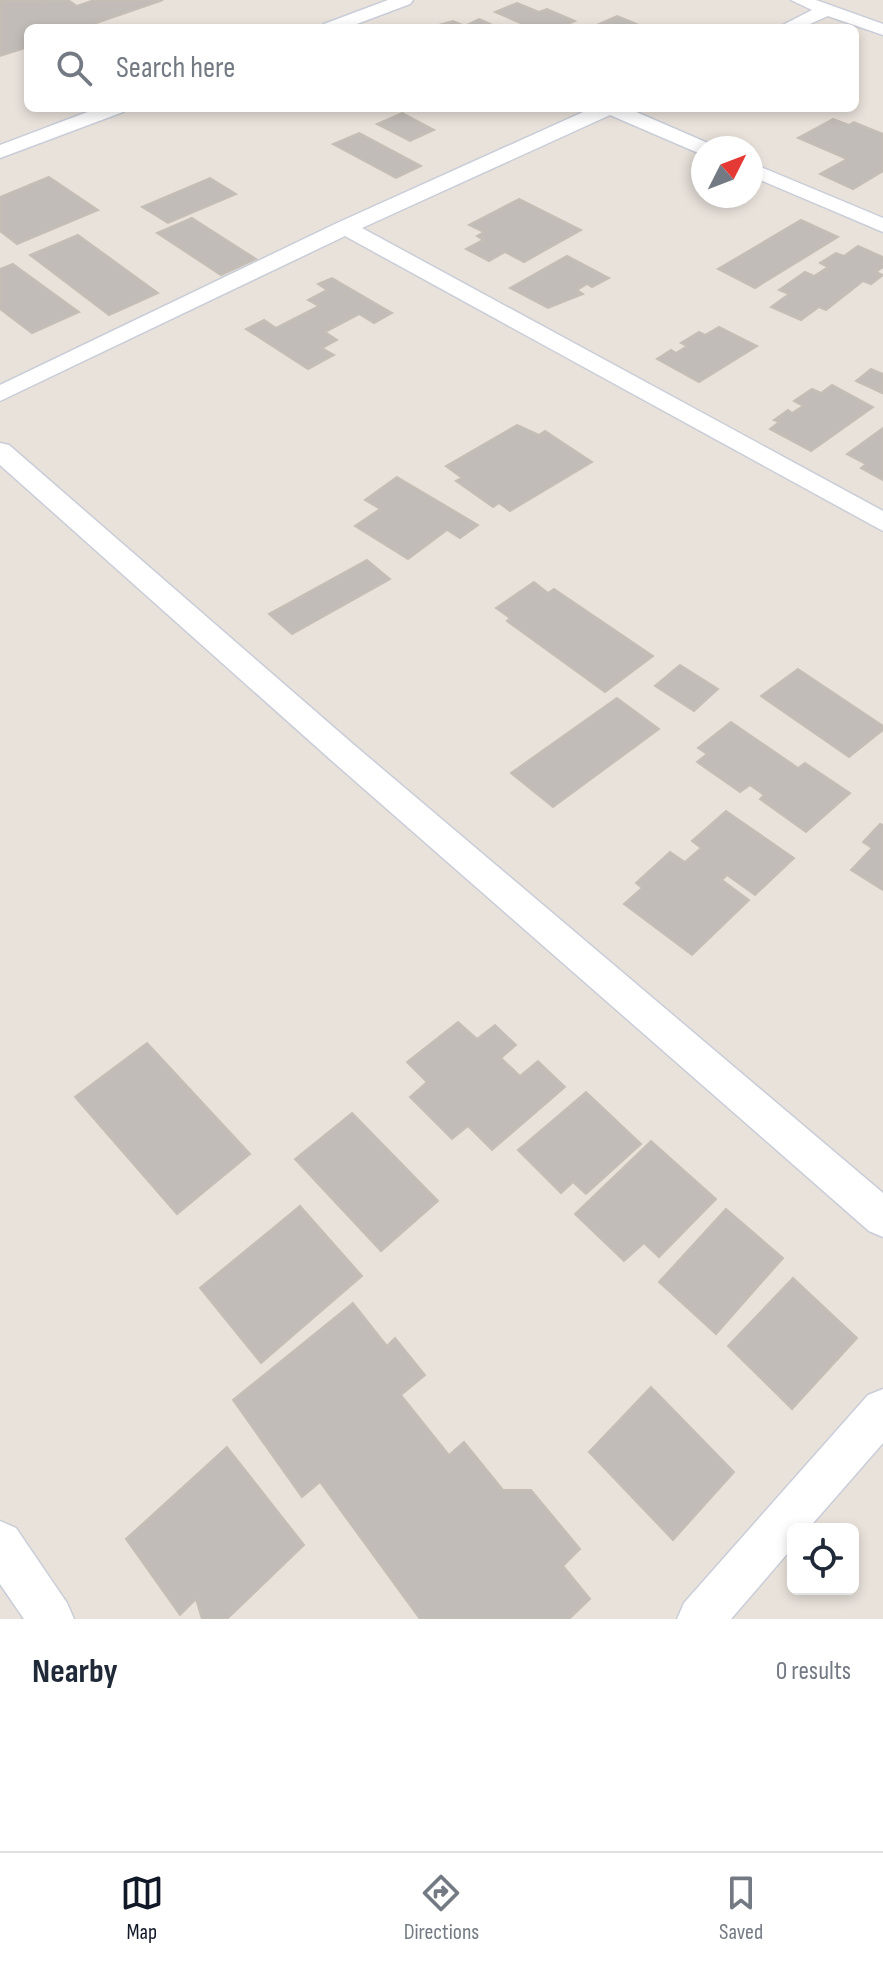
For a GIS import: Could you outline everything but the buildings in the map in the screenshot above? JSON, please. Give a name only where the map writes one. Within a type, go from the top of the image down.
[{"type":"street","points":[[341,24],[404,0]]},
{"type":"street","points":[[800,0],[883,30]]},
{"type":"street","points":[[795,24],[827,10]]},
{"type":"street","points":[[0,152],[105,112]]},
{"type":"street","points":[[0,394],[345,228],[601,112]]},
{"type":"street","points":[[619,112],[691,143]]},
{"type":"street","points":[[763,174],[883,226]]},
{"type":"street","points":[[345,228],[883,522]]},
{"type":"street","points":[[0,451],[342,752],[883,1218]]},
{"type":"street","points":[[700,1619],[883,1410]]},
{"type":"street","points":[[0,1544],[51,1619]]}]
